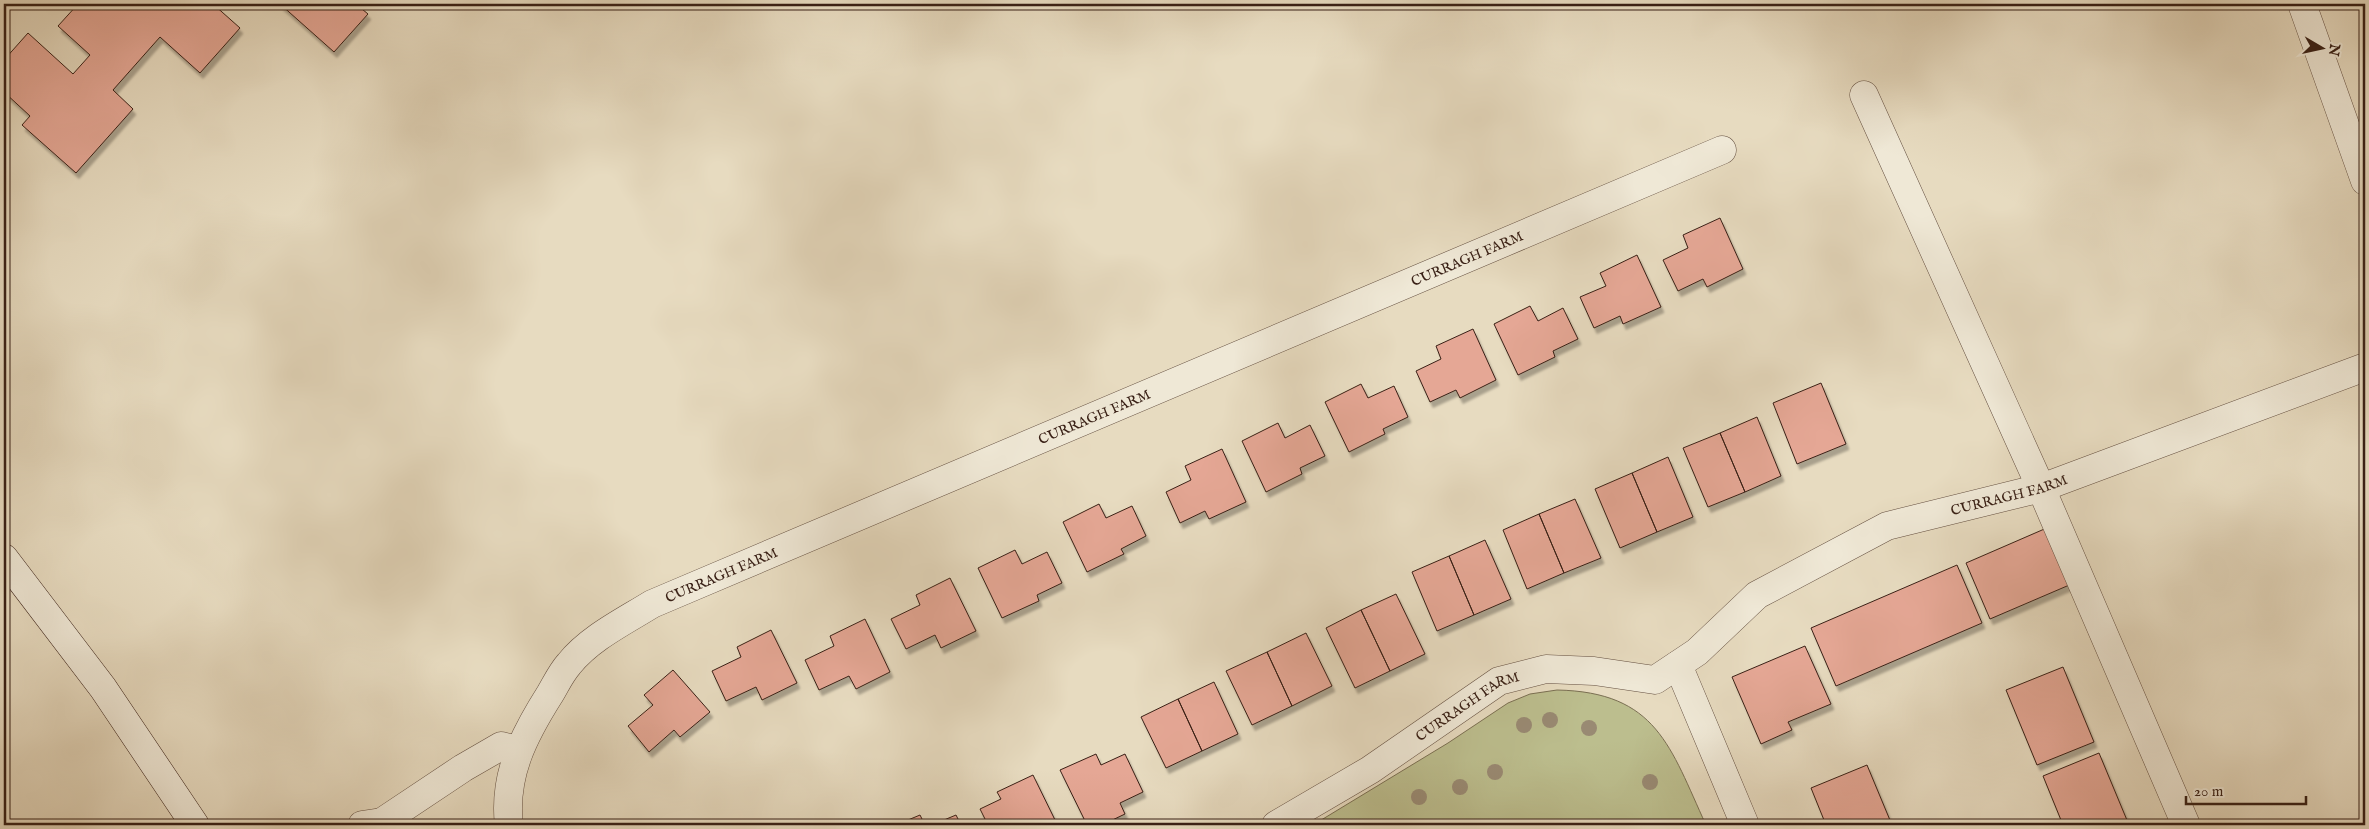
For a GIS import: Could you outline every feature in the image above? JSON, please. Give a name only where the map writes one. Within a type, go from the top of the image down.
[{"type":"street","points":[[2302,4],[2365,181]]},
{"type":"street","points":[[1864,95],[2041,488],[2186,825]]},
{"type":"street","name":"CURRAGH FARM","points":[[509,825],[506,805],[518,750],[527,730],[569,664],[598,637],[652,604],[1722,150]]},
{"type":"street","name":"CURRAGH FARM","points":[[1276,825],[1370,770],[1499,681],[1546,669],[1594,670],[1655,680],[1697,652],[1757,595],[1887,526],[2041,488],[2365,367]]},
{"type":"street","points":[[4,558],[103,688],[195,825]]},
{"type":"street","points":[[1678,665],[1745,825]]},
{"type":"street","points":[[362,825],[382,822],[501,746],[518,750]]},
{"type":"green space","points":[[1557,690],[1591,693],[1617,701],[1639,713],[1655,729],[1669,749],[1682,771],[1706,825],[1313,825],[1448,743],[1508,703],[1530,694]]},
{"type":"building","points":[[78,4],[213,4],[240,28],[200,73],[160,37],[113,90],[133,109],[76,173],[22,125],[30,116],[4,92],[4,60],[28,33],[73,74],[90,55],[58,26]]},
{"type":"building","points":[[280,4],[356,4],[368,14],[334,52]]},
{"type":"building","points":[[1720,218],[1743,269],[1707,287],[1703,279],[1678,291],[1663,260],[1688,248],[1683,235]]},
{"type":"building","points":[[1637,255],[1661,307],[1623,324],[1620,316],[1594,328],[1580,297],[1606,286],[1600,273]]},
{"type":"building","points":[[1530,306],[1538,321],[1563,308],[1578,339],[1553,351],[1555,357],[1518,375],[1494,324]]},
{"type":"building","points":[[1473,329],[1496,380],[1460,398],[1456,390],[1430,402],[1416,371],[1441,359],[1436,346]]},
{"type":"building","points":[[1821,383],[1846,444],[1797,464],[1773,403]]},
{"type":"building","points":[[1361,384],[1368,398],[1394,386],[1408,417],[1383,429],[1385,434],[1349,452],[1325,402]]},
{"type":"building","points":[[1757,417],[1781,476],[1745,492],[1720,433]]},
{"type":"building","points":[[1278,423],[1285,438],[1310,425],[1325,456],[1300,468],[1302,474],[1266,492],[1242,441]]},
{"type":"building","points":[[1720,433],[1745,492],[1708,507],[1683,448]]},
{"type":"building","points":[[1222,449],[1246,502],[1209,519],[1205,511],[1180,523],[1166,492],[1191,480],[1185,466]]},
{"type":"building","points":[[1668,457],[1693,517],[1657,532],[1632,473]]},
{"type":"building","points":[[1632,473],[1657,532],[1620,548],[1595,489]]},
{"type":"building","points":[[1575,499],[1601,558],[1564,573],[1539,514]]},
{"type":"building","points":[[1099,504],[1106,518],[1132,506],[1146,536],[1121,549],[1124,554],[1087,572],[1063,522]]},
{"type":"building","points":[[1539,514],[1564,573],[1527,589],[1503,530]]},
{"type":"building","points":[[2049,527],[2074,583],[1990,619],[1966,563]]},
{"type":"building","points":[[1485,540],[1511,599],[1474,615],[1449,556]]},
{"type":"building","points":[[1015,550],[1022,564],[1047,552],[1062,583],[1037,595],[1039,601],[1002,618],[978,568]]},
{"type":"building","points":[[1449,556],[1474,615],[1437,631],[1412,572]]},
{"type":"building","points":[[1957,565],[1982,623],[1836,686],[1811,628]]},
{"type":"building","points":[[950,578],[976,631],[941,648],[935,635],[906,649],[891,619],[920,605],[916,595]]},
{"type":"building","points":[[1396,594],[1425,654],[1390,671],[1361,610]]},
{"type":"building","points":[[1361,610],[1390,671],[1355,688],[1326,628]]},
{"type":"building","points":[[865,619],[890,672],[856,689],[849,676],[819,690],[805,660],[834,646],[830,636]]},
{"type":"building","points":[[771,630],[797,683],[762,700],[756,687],[726,701],[712,671],[741,657],[737,647]]},
{"type":"building","points":[[1306,633],[1332,686],[1292,706],[1267,652]]},
{"type":"building","points":[[1805,646],[1831,704],[1788,722],[1792,730],[1761,744],[1732,677]]},
{"type":"building","points":[[1267,652],[1292,706],[1252,725],[1226,671]]},
{"type":"building","points":[[2063,667],[2094,742],[2037,765],[2006,690]]},
{"type":"building","points":[[673,670],[710,712],[680,737],[674,730],[649,752],[628,726],[653,705],[644,695]]},
{"type":"building","points":[[1214,682],[1238,734],[1202,751],[1178,699]]},
{"type":"building","points":[[1178,699],[1202,751],[1166,768],[1141,717]]},
{"type":"building","points":[[2099,753],[2129,825],[2063,825],[2043,776]]},
{"type":"building","points":[[1096,754],[1101,765],[1125,754],[1143,792],[1120,803],[1125,814],[1102,825],[1087,825],[1060,770]]},
{"type":"building","points":[[1867,765],[1892,825],[1826,825],[1811,788]]},
{"type":"building","points":[[1033,775],[1057,824],[988,825],[980,809],[1001,799],[997,792]]},
{"type":"building","points":[[920,815],[925,825],[896,825]]},
{"type":"building","points":[[956,815],[961,825],[932,825]]}]
